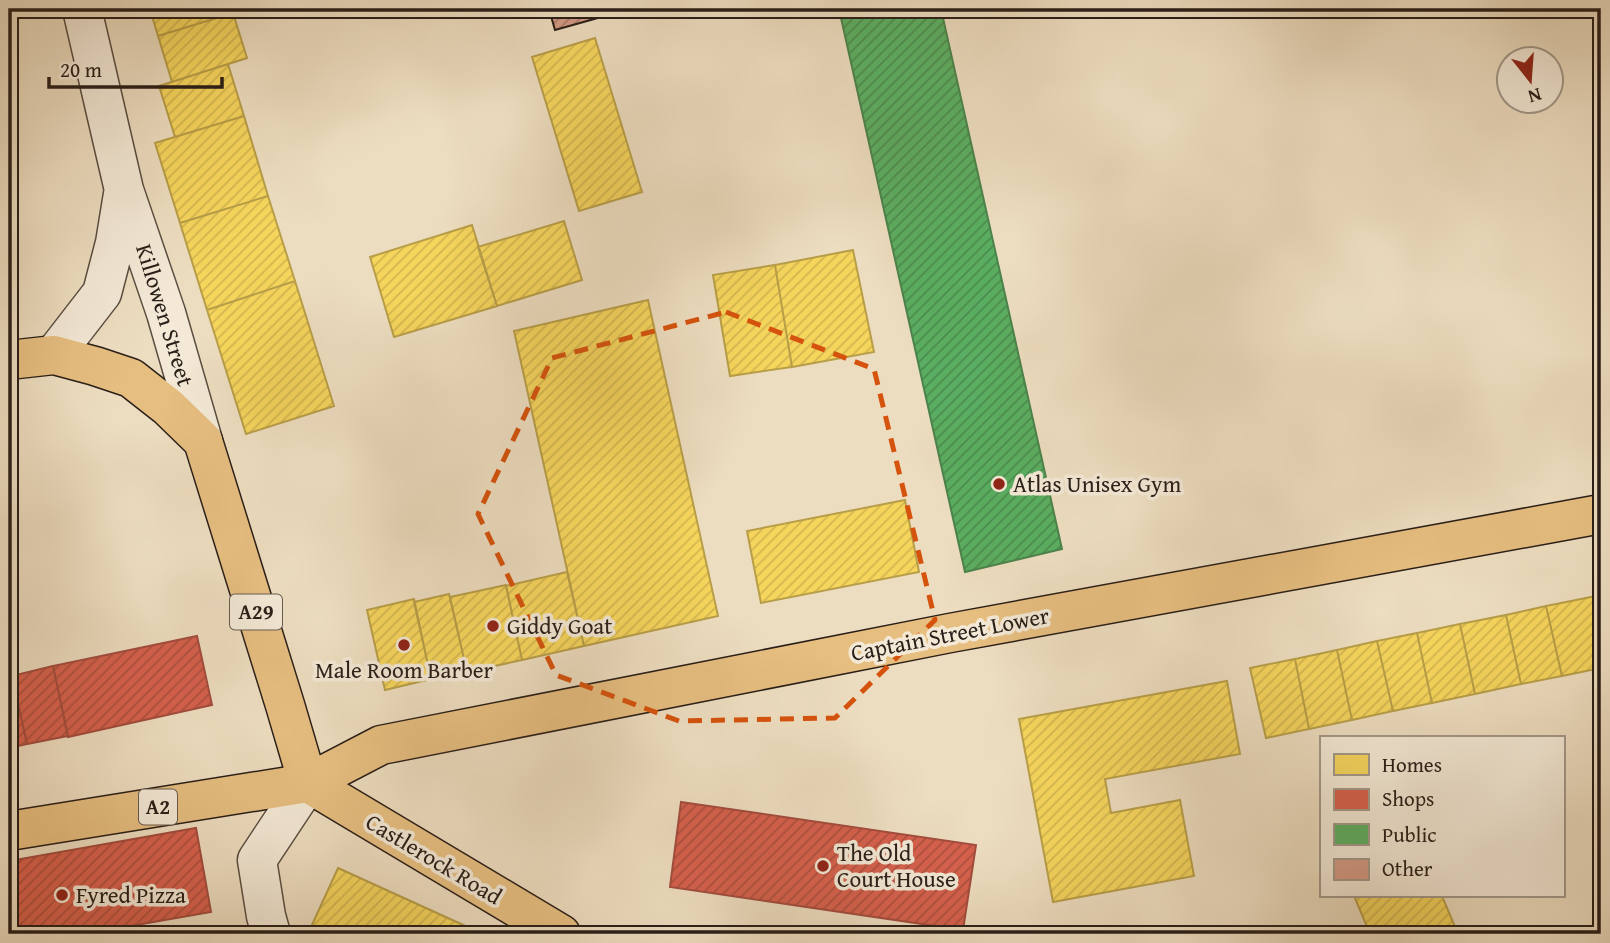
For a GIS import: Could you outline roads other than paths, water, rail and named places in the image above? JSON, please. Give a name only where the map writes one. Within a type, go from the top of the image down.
[{"type":"main road","name":"A29","points":[[9,360],[54,355]]},
{"type":"main road","name":"Killowen Street","points":[[54,355],[131,378],[168,407],[203,442],[308,783]]},
{"type":"main road","name":"Captain Street Lower","points":[[308,783],[381,745],[950,633],[1601,514]]},
{"type":"main road","name":"A2","points":[[9,831],[308,783]]},
{"type":"main road","name":"Castlerock Road","points":[[308,783],[561,934]]},
{"type":"street","name":"Killowen Street","points":[[82,9],[124,190],[166,313],[203,442]]},
{"type":"street","name":"Killowen Street","points":[[54,355],[102,293],[115,243],[124,190]]},
{"type":"street","points":[[271,934],[257,860],[308,783]]},
{"type":"place","name":"Atlas Unisex Gym","points":[[999,484]]},
{"type":"place","name":"Giddy Goat","points":[[493,626]]},
{"type":"place","name":"Male Room Barber","points":[[404,645]]},
{"type":"place","name":"The Old Court House","points":[[823,866]]},
{"type":"place","name":"Fyred Pizza","points":[[62,895]]}]
